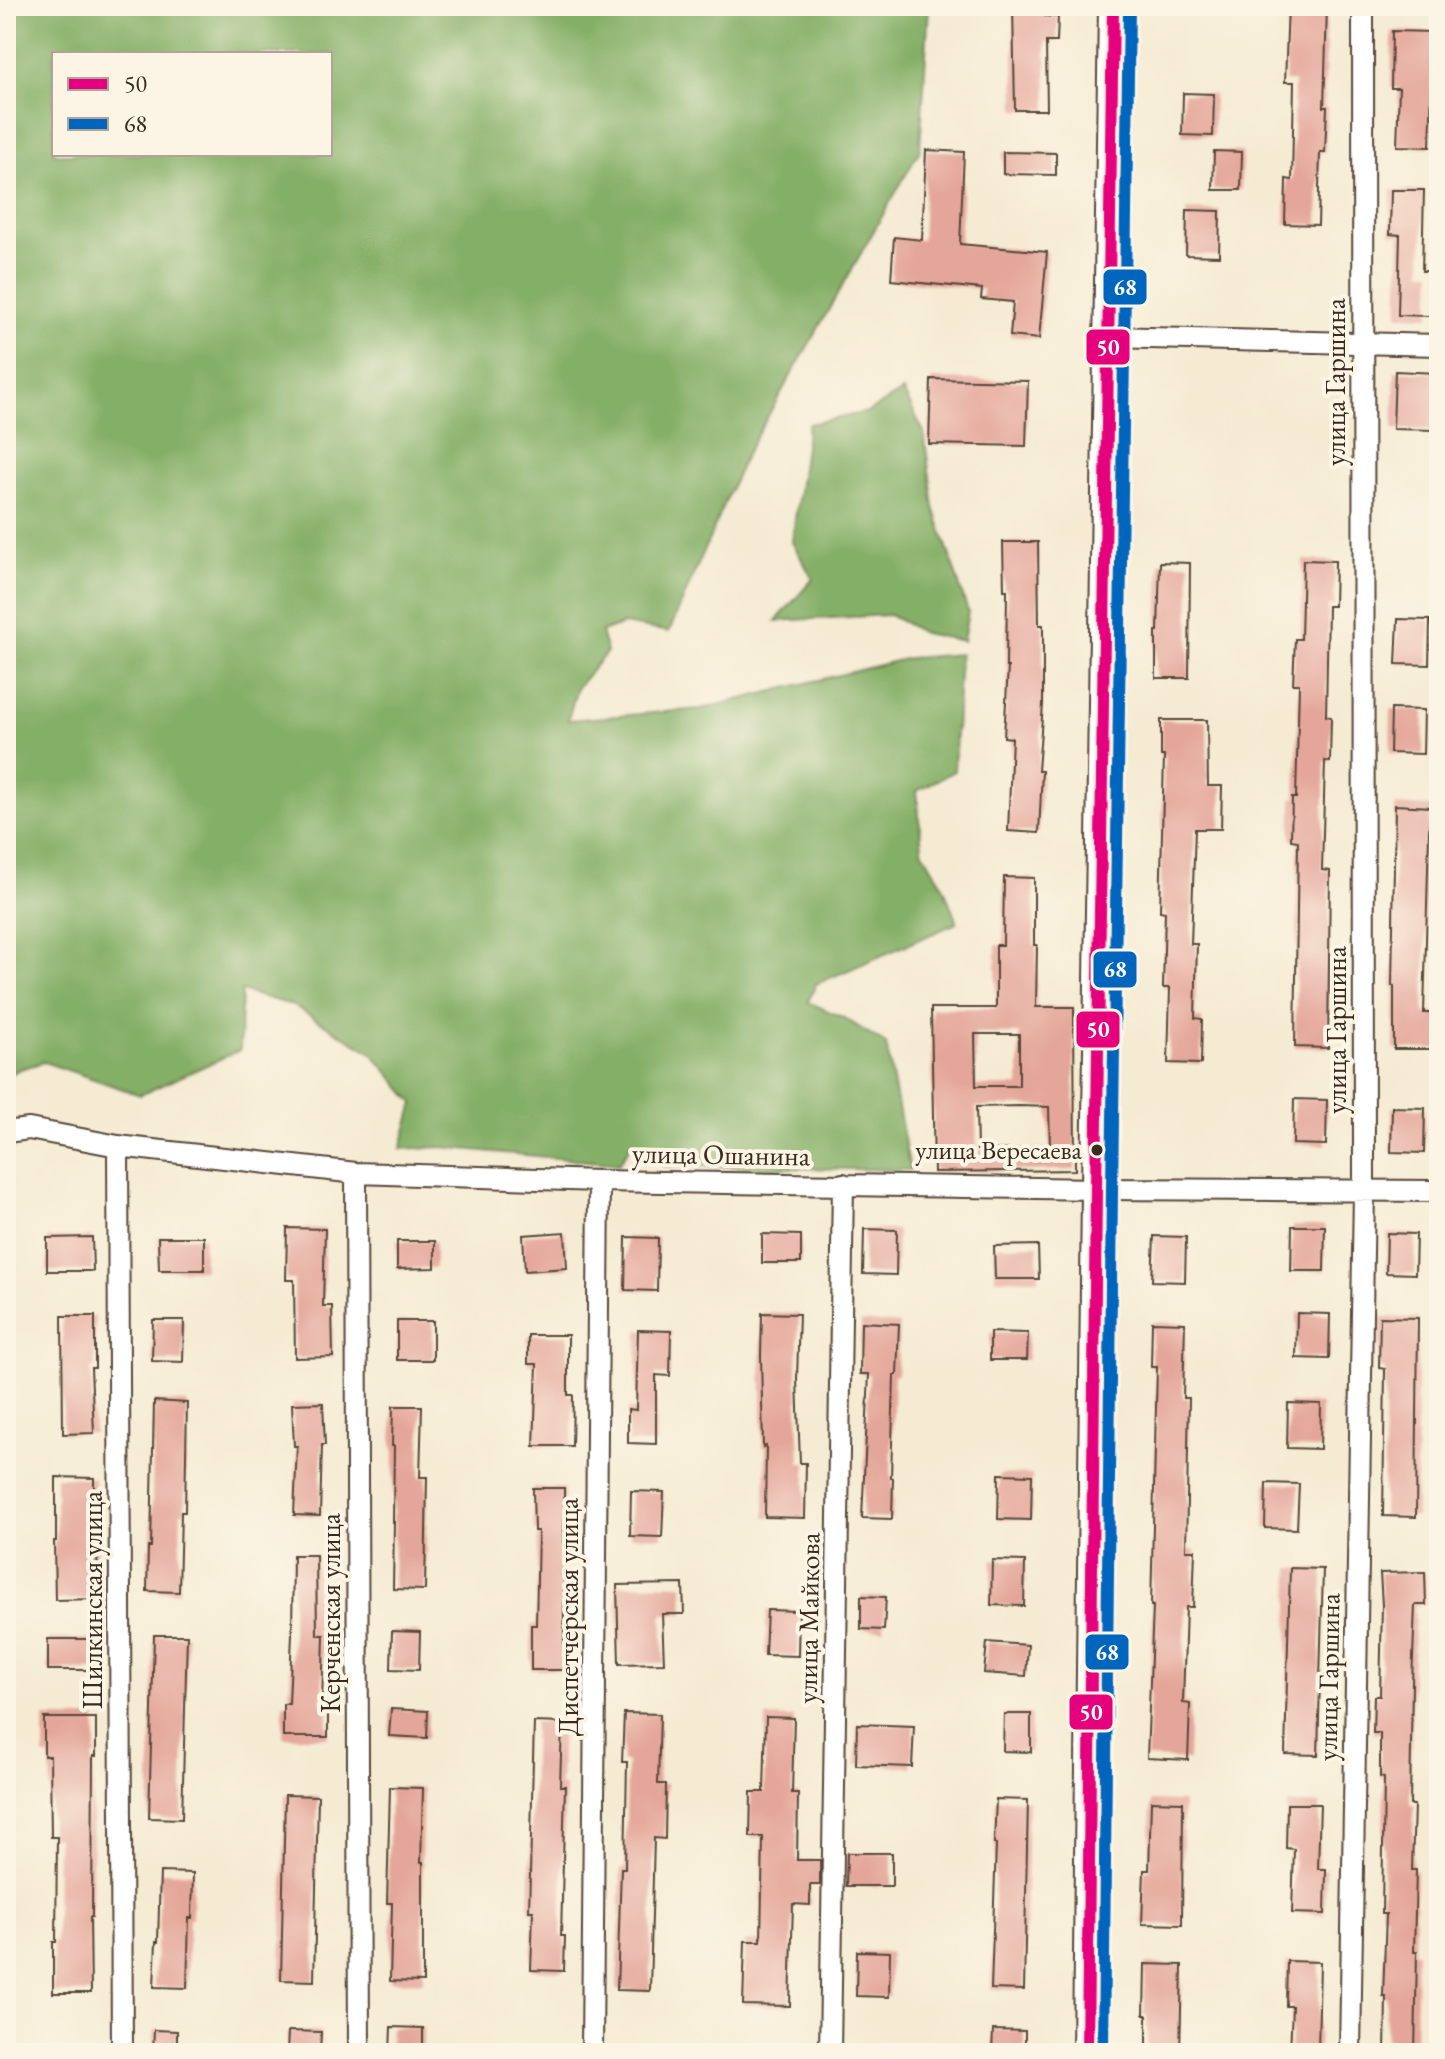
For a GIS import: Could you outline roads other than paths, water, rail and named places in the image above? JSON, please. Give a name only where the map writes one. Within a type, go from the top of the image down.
[{"type":"street","points":[[1087,2053],[1113,6]]},
{"type":"street","name":"улица Гаршина","points":[[1350,2053],[1364,1191],[1363,6]]},
{"type":"street","points":[[1109,337],[1439,345]]},
{"type":"street","name":"улица Ошанина","points":[[6,1132],[29,1129],[118,1146],[356,1173],[599,1181],[1439,1191]]},
{"type":"street","name":"Шилкинская улица","points":[[118,1146],[122,2053]]},
{"type":"street","name":"Керченская улица","points":[[356,1173],[359,2053]]},
{"type":"street","name":"Диспетчерская улица","points":[[592,2053],[599,1181]]},
{"type":"street","name":"улица Майкова","points":[[830,2053],[843,1184]]},
{"type":"place","name":"улица Вересаева","points":[[1097,1150]]}]
